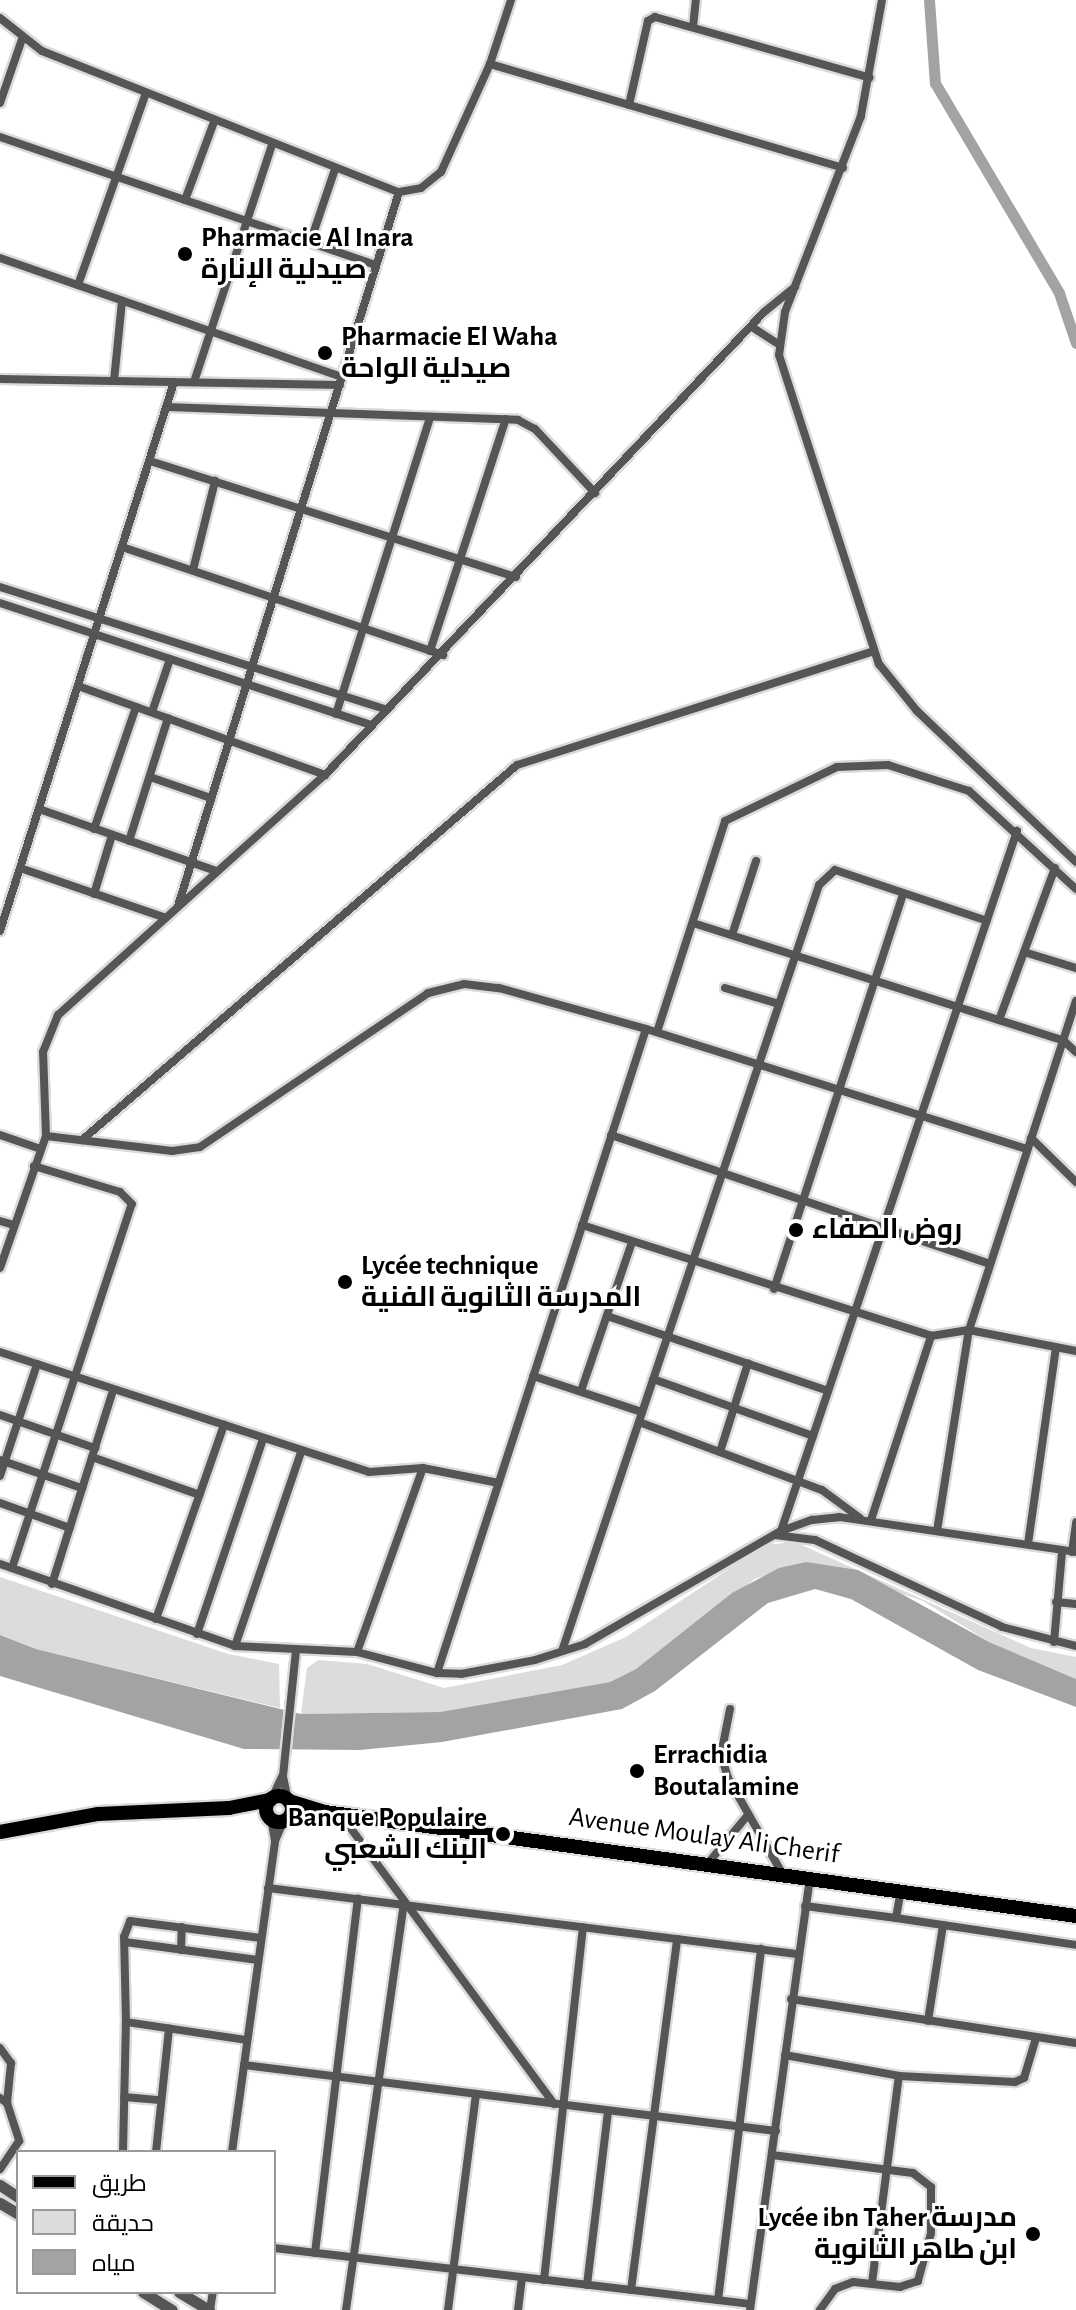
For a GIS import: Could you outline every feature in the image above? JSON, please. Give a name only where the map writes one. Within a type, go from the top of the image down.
[{"type":"main road","points":[[271,1799],[278,1819]]},
{"type":"main road","points":[[0,1832],[124,1811],[229,1808],[271,1799],[288,1800],[325,1812]]},
{"type":"main road","points":[[278,1819],[288,1800]]},
{"type":"main road","points":[[229,1808],[278,1819],[325,1812]]},
{"type":"main road","name":"Avenue Moulay Ali Cherif","points":[[325,1812],[709,1862],[1076,1916]]},
{"type":"street","points":[[0,18],[22,39],[214,122],[399,192],[421,188],[441,172],[490,64],[511,0]]},
{"type":"street","points":[[693,27],[696,0]]},
{"type":"street","points":[[882,0],[870,78],[843,168],[795,287],[777,343],[872,652],[894,687],[1076,862]]},
{"type":"street","points":[[629,105],[649,19],[693,27],[870,78]]},
{"type":"street","points":[[0,103],[22,39]]},
{"type":"street","points":[[490,64],[843,168]]},
{"type":"street","points":[[78,285],[146,93]]},
{"type":"street","points":[[185,200],[214,122]]},
{"type":"street","points":[[0,137],[376,265]]},
{"type":"street","points":[[194,382],[272,145]]},
{"type":"street","points":[[310,243],[335,169]]},
{"type":"street","points":[[178,907],[399,192]]},
{"type":"street","points":[[0,258],[210,331],[341,381]]},
{"type":"street","points":[[0,1268],[38,1148],[46,1136],[43,1052],[58,1015],[325,775],[443,655],[752,327],[795,287]]},
{"type":"street","points":[[114,381],[122,301]]},
{"type":"street","points":[[752,327],[777,343]]},
{"type":"street","points":[[0,379],[341,381]]},
{"type":"street","points":[[0,931],[174,382]]},
{"type":"street","points":[[167,407],[429,420],[506,419],[528,423],[595,493]]},
{"type":"street","points":[[430,651],[506,419]]},
{"type":"street","points":[[336,714],[429,420]]},
{"type":"street","points":[[150,461],[516,577]]},
{"type":"street","points":[[193,570],[215,481]]},
{"type":"street","points":[[122,547],[443,655]]},
{"type":"street","points":[[0,587],[387,710]]},
{"type":"street","points":[[0,603],[372,725]]},
{"type":"street","points":[[82,1140],[517,765],[872,652]]},
{"type":"street","points":[[152,712],[170,659]]},
{"type":"street","points":[[78,686],[325,775]]},
{"type":"street","points":[[94,829],[136,707]]},
{"type":"street","points":[[129,841],[168,718]]},
{"type":"street","points":[[657,1032],[725,821],[837,767],[888,765],[934,776],[986,802],[1076,889]]},
{"type":"street","points":[[150,777],[211,798]]},
{"type":"street","points":[[39,809],[216,871]]},
{"type":"street","points":[[778,1533],[1017,831]]},
{"type":"street","points":[[94,894],[112,835]]},
{"type":"street","points":[[732,935],[756,861]]},
{"type":"street","points":[[20,868],[166,918]]},
{"type":"street","points":[[999,1020],[1055,868]]},
{"type":"street","points":[[562,1651],[819,885],[830,871],[987,921]]},
{"type":"street","points":[[774,1289],[903,894]]},
{"type":"street","points":[[693,923],[1064,1041],[1076,1052]]},
{"type":"street","points":[[1024,952],[1076,968]]},
{"type":"street","points":[[46,1136],[172,1151],[200,1147],[440,987],[499,988],[657,1032],[1027,1149]]},
{"type":"street","points":[[725,988],[779,1004]]},
{"type":"street","points":[[937,1531],[969,1330],[1076,1001]]},
{"type":"street","points":[[437,1673],[646,1029]]},
{"type":"street","points":[[0,1135],[38,1148]]},
{"type":"street","points":[[611,1135],[990,1264]]},
{"type":"street","points":[[1031,1138],[1076,1182]]},
{"type":"street","points":[[12,1568],[132,1201],[120,1192],[34,1166]]},
{"type":"street","points":[[0,1221],[14,1225]]},
{"type":"street","points":[[582,1225],[774,1289],[931,1336],[969,1330],[1076,1351]]},
{"type":"street","points":[[581,1391],[632,1242]]},
{"type":"street","points":[[607,1316],[828,1391]]},
{"type":"street","points":[[866,1520],[931,1336]]},
{"type":"street","points":[[1028,1544],[1056,1348]]},
{"type":"street","points":[[0,1352],[375,1474],[423,1468],[499,1483]]},
{"type":"street","points":[[720,1452],[748,1363]]},
{"type":"street","points":[[0,1476],[2,1460],[37,1364]]},
{"type":"street","points":[[533,1376],[642,1412]]},
{"type":"street","points":[[653,1379],[813,1436]]},
{"type":"street","points":[[52,1584],[113,1391]]},
{"type":"street","points":[[0,1415],[56,1434],[200,1495]]},
{"type":"street","points":[[639,1422],[798,1480],[843,1503],[866,1520]]},
{"type":"street","points":[[156,1619],[224,1425]]},
{"type":"street","points":[[197,1634],[263,1439]]},
{"type":"street","points":[[235,1646],[301,1452]]},
{"type":"street","points":[[2,1460],[82,1488]]},
{"type":"street","points":[[357,1652],[423,1468]]},
{"type":"street","points":[[0,1503],[70,1528]]},
{"type":"street","points":[[0,1564],[235,1646],[357,1652],[437,1673],[484,1672],[562,1651],[617,1629],[778,1533],[812,1520],[866,1520],[1070,1552]]},
{"type":"street","points":[[1054,1642],[1056,1602],[1076,1522]]},
{"type":"street","points":[[778,1533],[815,1540],[1002,1627],[1076,1646]]},
{"type":"street","points":[[1056,1602],[1076,1604]]},
{"type":"street","points":[[288,1800],[283,1776],[296,1651]]},
{"type":"street","points":[[730,1709],[721,1755],[747,1816],[782,1873]]},
{"type":"street","points":[[271,1799],[283,1776]]},
{"type":"street","points":[[340,1814],[559,2104]]},
{"type":"street","points":[[709,1862],[747,1816]]},
{"type":"street","points":[[232,2150],[278,1819]]},
{"type":"street","points":[[276,2248],[718,2300],[750,2307],[810,1876]]},
{"type":"street","points":[[268,1888],[797,1954]]},
{"type":"street","points":[[896,1918],[901,1889]]},
{"type":"street","points":[[315,2253],[358,1899]]},
{"type":"street","points":[[346,2310],[407,1905]]},
{"type":"street","points":[[805,1906],[1076,1945]]},
{"type":"street","points":[[123,2150],[125,1942],[130,1921],[261,1938]]},
{"type":"street","points":[[928,2021],[943,1925]]},
{"type":"street","points":[[181,1950],[182,1927]]},
{"type":"street","points":[[544,2280],[559,2104],[583,1927]]},
{"type":"street","points":[[631,2290],[677,1939]]},
{"type":"street","points":[[125,1942],[258,1960]]},
{"type":"street","points":[[718,2300],[761,1949]]},
{"type":"street","points":[[791,1999],[1076,2043]]},
{"type":"street","points":[[126,2022],[247,2040]]},
{"type":"street","points":[[156,2150],[169,2029]]},
{"type":"street","points":[[785,2055],[899,2076],[1015,2082],[1024,2078],[1036,2038]]},
{"type":"street","points":[[0,2048],[11,2063],[4,2100],[19,2141],[0,2169]]},
{"type":"street","points":[[244,2065],[776,2131]]},
{"type":"street","points":[[872,2283],[899,2076]]},
{"type":"street","points":[[448,2310],[476,2094]]},
{"type":"street","points":[[124,2097],[160,2100]]},
{"type":"street","points":[[587,2285],[608,2111]]},
{"type":"street","points":[[772,2155],[913,2173],[931,2187],[928,2254],[918,2281],[900,2287],[872,2283],[835,2289],[820,2310]]},
{"type":"street","points":[[518,2310],[522,2277]]},
{"type":"street","points":[[146,2294],[172,2310]]},
{"type":"street","points":[[182,2294],[210,2310]]},
{"type":"green space","points":[[795,1542],[1031,1648],[1076,1657],[1076,1679],[989,1642],[923,1601],[806,1562],[755,1579],[636,1669],[610,1682],[440,1712],[301,1714],[307,1668],[318,1660],[367,1664],[444,1688],[562,1665],[626,1637],[765,1545]]},
{"type":"green space","points":[[0,1577],[228,1654],[279,1664],[280,1708],[36,1649],[0,1635]]},
{"type":"water","points":[[806,1562],[858,1570],[989,1642],[1076,1679],[1076,1707],[978,1670],[851,1599],[815,1589],[768,1603],[655,1691],[622,1709],[442,1742],[360,1750],[244,1749],[0,1676],[0,1635],[36,1649],[301,1714],[440,1712],[610,1682],[636,1669],[732,1593],[779,1568]]},
{"type":"waterway","points":[[929,0],[935,83],[1059,293],[1076,343]]},
{"type":"place","name":"Pharmacie Al Inara صيدلية الإنارة","points":[[185,254]]},
{"type":"place","name":"Pharmacie El Waha صيدلية الواحة","points":[[325,353]]},
{"type":"place","name":"روض الصفاء","points":[[796,1230]]},
{"type":"place","name":"Lycée technique المدرسة الثانوية الفنية","points":[[345,1282]]},
{"type":"place","name":"Errachidia Boutalamine","points":[[637,1771]]},
{"type":"place","name":"Banque Populaire البنك الشعبي","points":[[503,1834]]},
{"type":"place","name":"Lycée ibn Taher مدرسة ابن طاهر الثانوية","points":[[1033,2234]]}]
